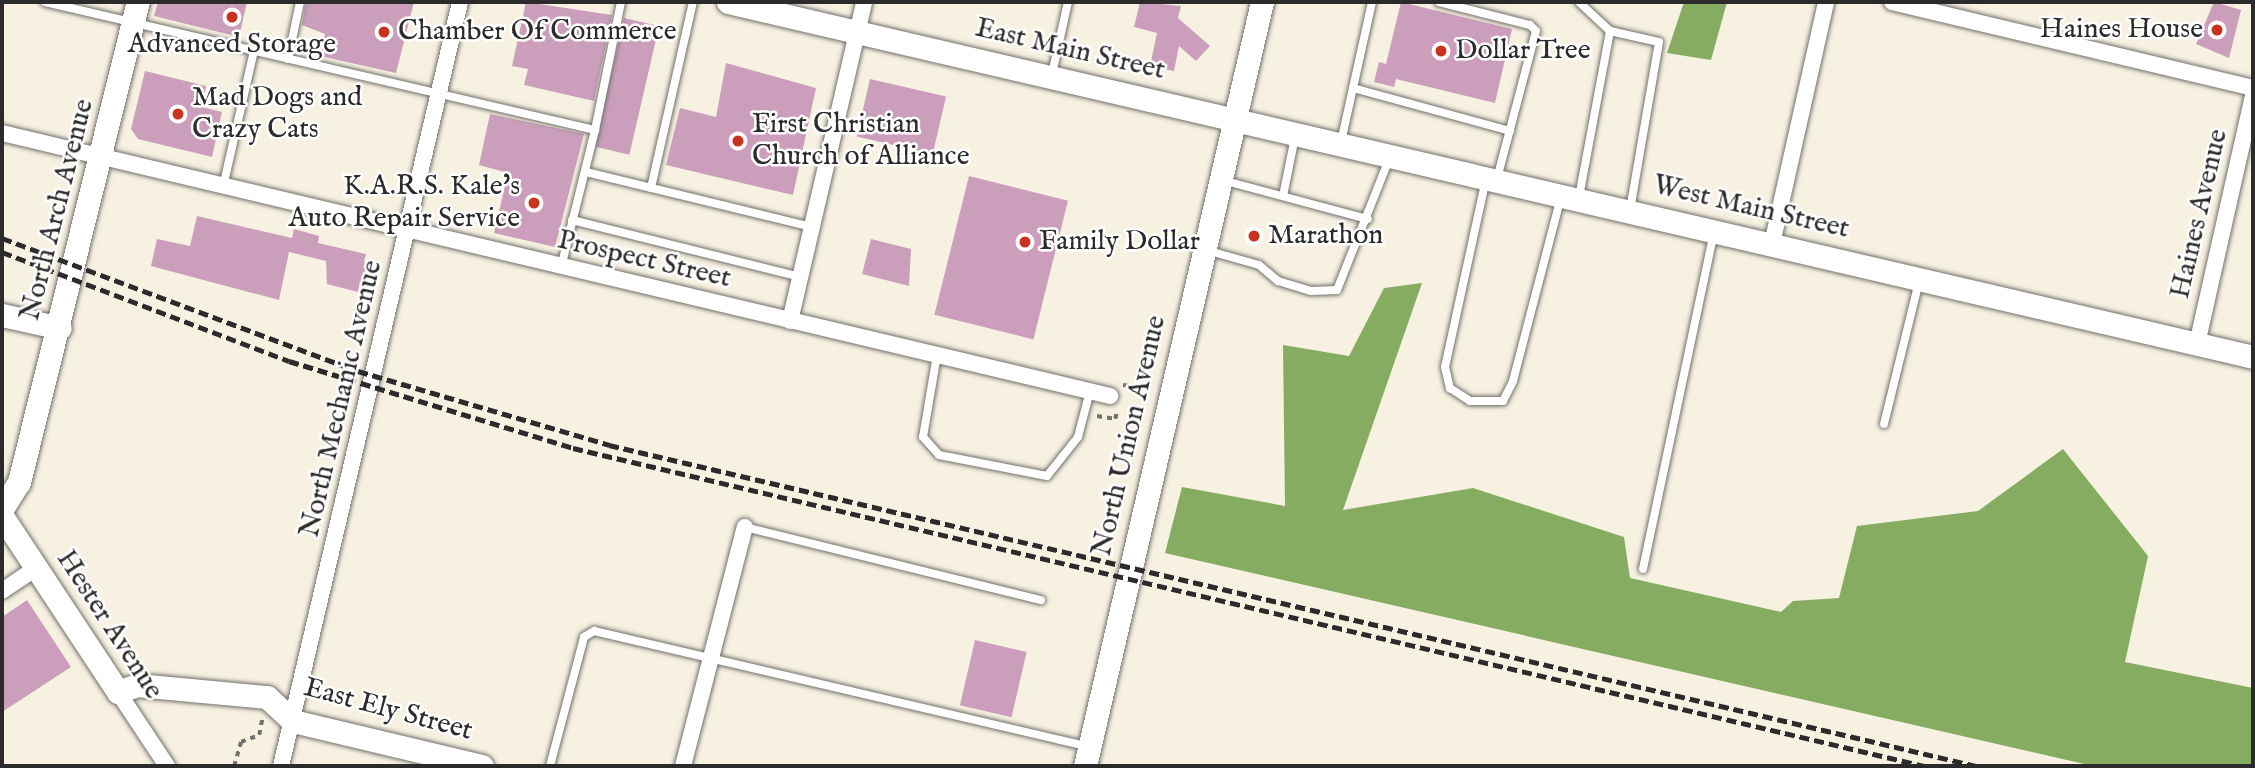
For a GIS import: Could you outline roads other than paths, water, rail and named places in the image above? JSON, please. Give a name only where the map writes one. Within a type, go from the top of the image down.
[{"type":"street","name":"North Mechanic Avenue","points":[[281,766],[460,2]]},
{"type":"street","name":"East Main Street","points":[[728,2],[801,14],[857,32],[1234,119]]},
{"type":"street","points":[[790,321],[864,2]]},
{"type":"street","name":"North Union Avenue","points":[[1087,756],[1262,2]]},
{"type":"street","points":[[1772,244],[1826,2]]},
{"type":"street","points":[[1892,2],[2253,88]]},
{"type":"street","name":"North Arch Avenue","points":[[2,509],[19,482],[103,157],[135,12]]},
{"type":"street","name":"Haines Avenue","points":[[2197,344],[2253,96]]},
{"type":"street","name":"West Main Street","points":[[1234,119],[1296,131],[2253,357]]},
{"type":"street","name":"Prospect Street","points":[[2,133],[1110,396]]},
{"type":"street","points":[[2,315],[60,328]]},
{"type":"street","name":"Hester Avenue","points":[[2,516],[167,766]]},
{"type":"street","points":[[683,766],[745,527]]},
{"type":"street","points":[[2,591],[36,568]]},
{"type":"street","name":"East Ely Street","points":[[118,692],[137,685],[267,697],[293,721],[482,766]]},
{"type":"lane","points":[[45,2],[135,12],[254,51],[595,130]]},
{"type":"lane","points":[[288,59],[300,2]]},
{"type":"lane","points":[[561,267],[586,172],[621,2]]},
{"type":"lane","points":[[651,188],[693,2]]},
{"type":"lane","points":[[1051,76],[1068,2]]},
{"type":"lane","points":[[1341,142],[1372,2]]},
{"type":"lane","points":[[1438,2],[1535,27],[1510,131],[1492,178],[1445,367],[1450,388],[1470,401],[1503,401],[1544,265],[1570,196],[1610,31]]},
{"type":"lane","points":[[1579,2],[1610,31],[1659,42],[1630,210]]},
{"type":"lane","points":[[223,187],[254,51]]},
{"type":"lane","points":[[1353,88],[1510,131]]},
{"type":"lane","points":[[1283,196],[1296,131]]},
{"type":"lane","points":[[1204,250],[1259,265],[1278,281],[1311,291],[1337,290],[1368,219],[1391,154]]},
{"type":"lane","points":[[586,172],[812,227]]},
{"type":"lane","points":[[1220,179],[1368,219]]},
{"type":"lane","points":[[572,220],[800,277]]},
{"type":"lane","points":[[1643,569],[1715,230]]},
{"type":"lane","points":[[1884,425],[1919,278]]},
{"type":"lane","points":[[937,355],[923,437],[939,455],[1047,476],[1078,437],[1090,391]]},
{"type":"lane","points":[[745,527],[1041,600]]},
{"type":"lane","points":[[550,766],[584,636],[594,631],[1087,756]]},
{"type":"railway","points":[[2,238],[358,371],[609,445],[1976,766]]},
{"type":"railway","points":[[2,252],[289,361],[573,448],[1925,766]]},
{"type":"place","name":"Advanced Storage","points":[[232,17]]},
{"type":"place","name":"Haines House","points":[[2217,30]]},
{"type":"place","name":"Chamber Of Commerce","points":[[384,32]]},
{"type":"place","name":"Dollar Tree","points":[[1441,51]]},
{"type":"place","name":"Mad Dogs and Crazy Cats","points":[[178,114]]},
{"type":"place","name":"First Christian Church of Alliance","points":[[738,141]]},
{"type":"place","name":"K.A.R.S. Kale's Auto Repair Service","points":[[534,203]]},
{"type":"place","name":"Marathon","points":[[1254,236]]},
{"type":"place","name":"Family Dollar","points":[[1025,242]]}]
